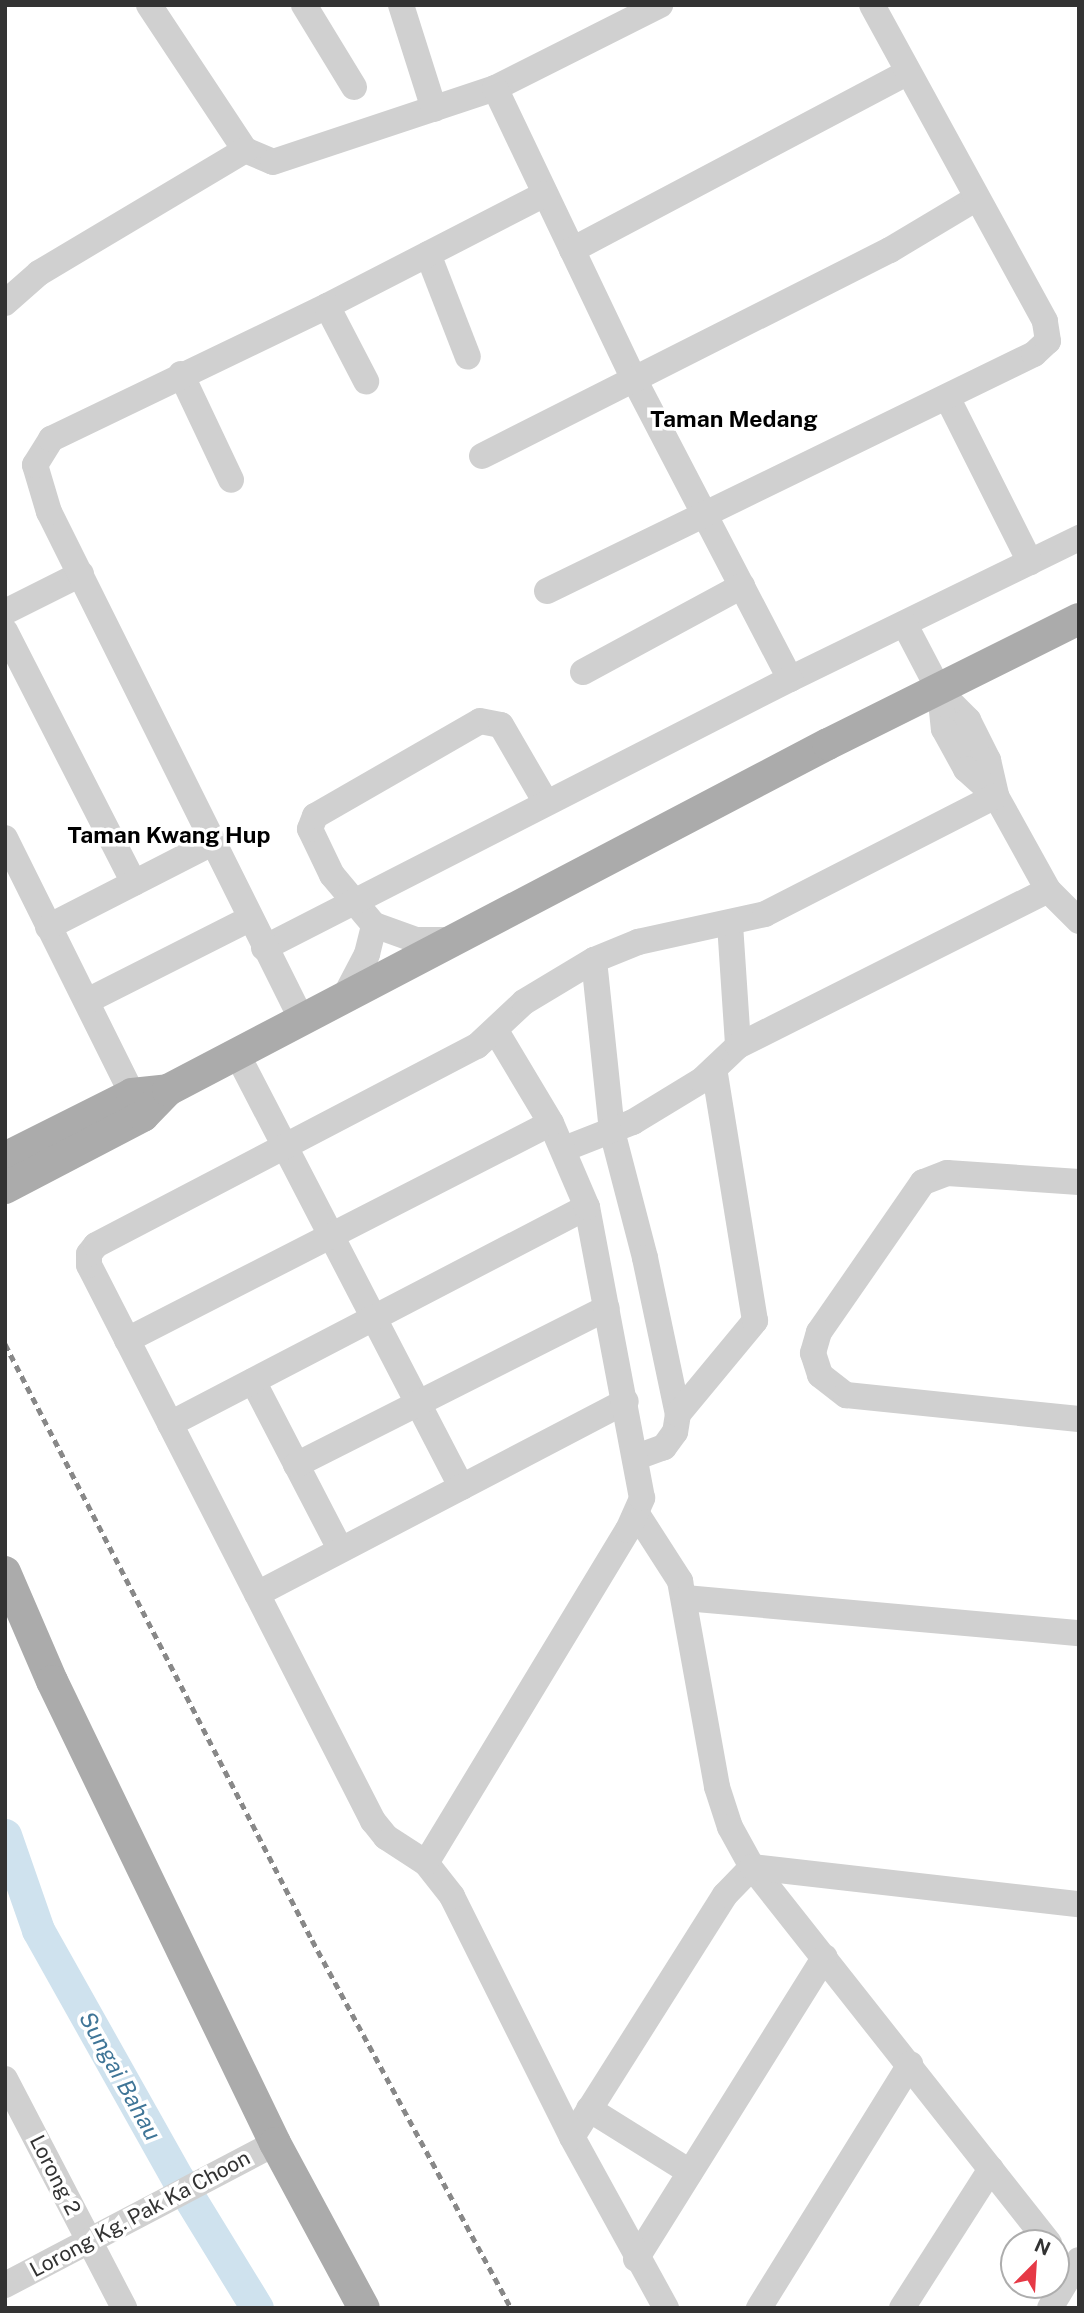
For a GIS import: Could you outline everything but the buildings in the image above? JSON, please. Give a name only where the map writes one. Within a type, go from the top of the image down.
[{"type":"main road","points":[[5,1158],[138,1105],[168,1090],[828,744],[940,692],[1079,619]]},
{"type":"main road","points":[[5,1188],[138,1105]]},
{"type":"main road","points":[[5,1573],[58,1694],[275,2143],[364,2308]]},
{"type":"street","points":[[304,5],[354,87]]},
{"type":"street","points":[[401,5],[434,109]]},
{"type":"street","points":[[162,10],[245,150],[273,162],[495,88],[660,5]]},
{"type":"street","points":[[547,592],[1034,354],[1048,341],[1045,321],[907,74],[872,5]]},
{"type":"street","points":[[572,250],[907,74]]},
{"type":"street","points":[[495,88],[635,381],[790,679]]},
{"type":"street","points":[[5,303],[39,273],[245,150]]},
{"type":"street","points":[[302,1020],[249,919],[37,480],[40,451],[51,439],[181,374],[327,306],[545,194]]},
{"type":"street","points":[[482,456],[890,250],[977,198]]},
{"type":"street","points":[[428,254],[468,357]]},
{"type":"street","points":[[327,306],[366,381]]},
{"type":"street","points":[[181,374],[231,480]]},
{"type":"street","points":[[947,397],[1030,562]]},
{"type":"street","points":[[264,948],[545,801],[1079,538]]},
{"type":"street","points":[[5,612],[81,574]]},
{"type":"street","points":[[583,672],[742,586]]},
{"type":"street","points":[[905,625],[940,692],[944,729],[966,769],[996,796],[1048,890],[1079,921]]},
{"type":"street","points":[[5,631],[134,883]]},
{"type":"street","points":[[454,940],[416,940],[374,925],[358,901],[332,875],[310,829],[314,816],[480,721],[501,725],[545,801]]},
{"type":"street","points":[[666,2308],[636,2259],[572,2137],[453,1896],[426,1863],[386,1837],[373,1821],[89,1265],[92,1249],[477,1046],[524,1002],[594,960],[638,942],[730,924],[765,914],[996,796]]},
{"type":"street","points":[[5,838],[138,1105]]},
{"type":"street","points":[[48,927],[212,843]]},
{"type":"street","points":[[564,1149],[612,1131],[691,1087],[738,1046],[1048,890]]},
{"type":"street","points":[[87,1001],[249,919]]},
{"type":"street","points":[[730,924],[738,1046]]},
{"type":"street","points":[[344,998],[367,954],[374,925]]},
{"type":"street","points":[[594,960],[612,1131],[645,1258],[678,1414],[675,1432],[664,1447],[637,1457]]},
{"type":"street","points":[[426,1863],[637,1514],[642,1481],[587,1207],[551,1123],[496,1031]]},
{"type":"street","points":[[237,1054],[461,1487]]},
{"type":"street","points":[[678,1414],[755,1321],[714,1069]]},
{"type":"street","points":[[128,1340],[551,1123]]},
{"type":"street","points":[[1079,1182],[947,1173],[923,1182],[819,1332],[813,1353],[820,1375],[846,1395],[1079,1419]]},
{"type":"street","points":[[170,1424],[587,1207]]},
{"type":"street","points":[[296,1465],[607,1308]]},
{"type":"street","points":[[253,1381],[340,1549]]},
{"type":"street","points":[[257,1594],[625,1401]]},
{"type":"street","points":[[637,1514],[671,1562],[685,1598],[717,1787],[730,1827],[752,1867],[1038,2229]]},
{"type":"street","points":[[685,1598],[1079,1633]]},
{"type":"street","points":[[752,1867],[1079,1904]]},
{"type":"street","points":[[572,2137],[725,1895],[752,1867]]},
{"type":"street","points":[[636,2259],[825,1957]]},
{"type":"street","points":[[760,2308],[910,2064]]},
{"type":"street","name":"Lorong 2","points":[[5,2079],[124,2308]]},
{"type":"street","points":[[589,2109],[690,2172]]},
{"type":"street","name":"Lorong Kg. Pak Ka Choon","points":[[5,2285],[275,2143]]},
{"type":"street","points":[[902,2308],[991,2169]]},
{"type":"street","points":[[1050,2308],[1077,2271]]},
{"type":"waterway","name":"Sungai Bahau","points":[[5,1835],[38,1930],[178,2179],[257,2308]]},
{"type":"railway","points":[[5,1344],[312,1940],[511,2308]]},
{"type":"district","name":"Taman Medang","points":[[734,419]]},
{"type":"district","name":"Taman Kwang Hup","points":[[169,835]]}]
